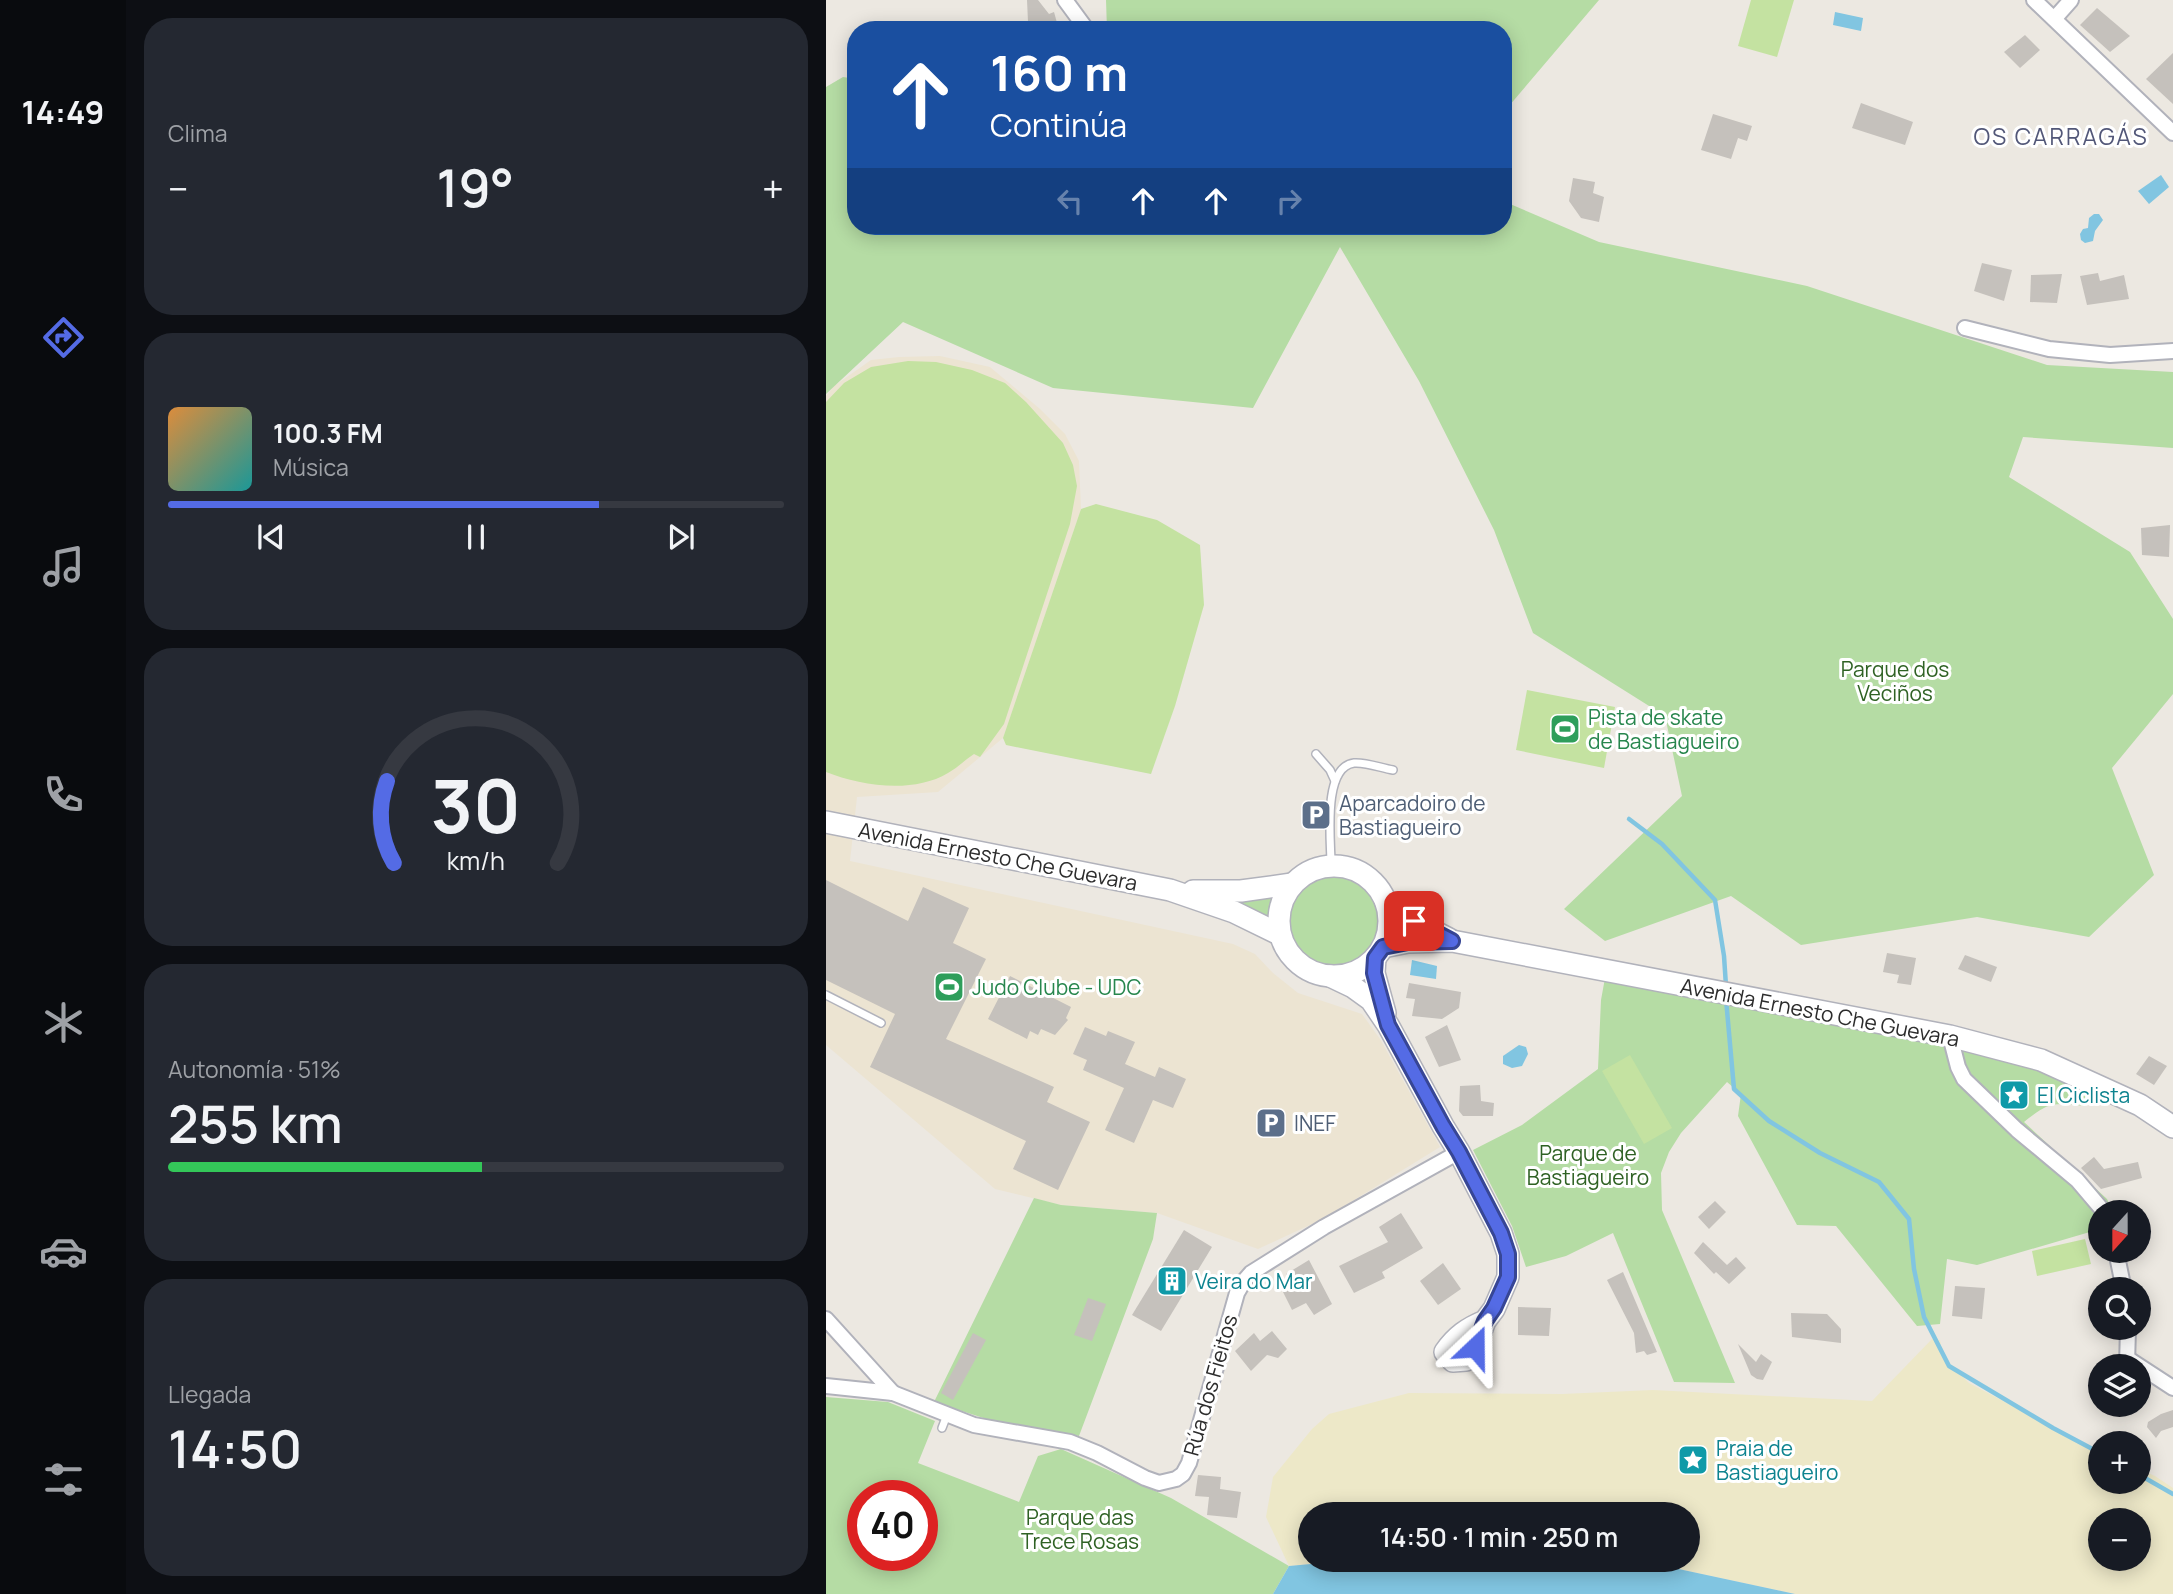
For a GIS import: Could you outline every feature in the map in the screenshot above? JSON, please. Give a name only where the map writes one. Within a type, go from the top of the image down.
[{"type":"main road","name":"Avenida Ernesto Che Guevara","points":[[826,822],[1170,890],[1234,912],[1279,934]]},
{"type":"main road","points":[[1388,1025],[1374,973],[1389,921],[1385,900],[1376,885],[1352,869],[1331,864],[1323,866],[1292,884],[1280,906],[1279,934],[1286,950],[1304,968],[1330,976],[1370,999],[1388,1025],[1459,1152],[1501,1233],[1508,1254],[1508,1277],[1485,1321]]},
{"type":"main road","name":"Avenida Ernesto Che Guevara","points":[[1170,890],[1241,891],[1292,884]]},
{"type":"main road","name":"Avenida Ernesto Che Guevara","points":[[1385,900],[1414,921],[1452,941]]},
{"type":"main road","name":"Avenida Ernesto Che Guevara","points":[[1379,952],[1408,942],[1452,941],[1950,1036],[2041,1060],[2140,1105],[2173,1127]]},
{"type":"main road","points":[[1330,976],[1360,970],[1379,952]]},
{"type":"street","points":[[1065,0],[1080,21]]},
{"type":"street","points":[[2034,0],[2173,133]]},
{"type":"street","points":[[2055,18],[2071,0]]},
{"type":"street","points":[[1965,328],[2049,349],[2110,355],[2173,351]]},
{"type":"street","points":[[1950,1036],[1964,1079],[2017,1130],[2077,1180],[2094,1200]]},
{"type":"street","name":"Rúa dos Fieitos","points":[[893,1393],[944,1421],[1070,1442],[1145,1478],[1159,1483],[1169,1482],[1184,1474],[1189,1463],[1237,1293],[1251,1273],[1324,1227],[1459,1152]]},
{"type":"street","points":[[826,1319],[893,1393]]},
{"type":"street","points":[[2151,1376],[2173,1388]]},
{"type":"street","points":[[826,1386],[893,1393]]},
{"type":"lane","points":[[1316,754],[1330,770],[1335,781]]},
{"type":"lane","points":[[1331,864],[1332,792],[1344,767],[1355,763],[1393,770]]},
{"type":"lane","points":[[826,995],[881,1023]]},
{"type":"shaded area","points":[[940,356],[990,367],[1065,434],[1079,461],[1081,509],[1003,738],[938,792],[857,797],[850,861],[1233,944],[1255,954],[1298,993],[1362,1014],[1380,1039],[1440,1147],[1325,1218],[1258,1249],[1157,1213],[1061,1205],[995,1189],[826,1045],[826,396],[834,386],[871,360]]},
{"type":"green space","points":[[1106,0],[1599,0],[1512,102],[1512,21],[1107,21]]},
{"type":"green space","points":[[1751,0],[1794,0],[1777,57],[1738,46]]},
{"type":"green space","name":"Parque dos Veciños","points":[[843,77],[847,78],[847,235],[1512,235],[1512,205],[1599,242],[1807,286],[2047,365],[2173,372],[2173,448],[2023,437],[2009,477],[2130,552],[2173,619],[2173,694],[2112,768],[2154,875],[2089,937],[1977,917],[1801,945],[1731,896],[1605,941],[1564,909],[1682,796],[1665,716],[1533,633],[1494,530],[1419,381],[1340,247],[1253,408],[1053,388],[903,322],[826,394],[826,87]]},
{"type":"green space","points":[[908,361],[936,362],[972,370],[1005,383],[1063,443],[1073,465],[1077,486],[1070,524],[1004,724],[980,757],[974,754],[934,780],[887,786],[855,781],[826,772],[826,402],[844,383],[871,367]]},
{"type":"green space","points":[[1096,504],[1157,520],[1200,545],[1204,605],[1175,706],[1151,774],[1006,745],[1003,738],[1081,509]]},
{"type":"green space","name":"Pista de skate de Bastiagueiro","points":[[1527,690],[1615,707],[1604,768],[1516,750]]},
{"type":"green space","points":[[1334,875],[1352,878],[1367,888],[1377,903],[1380,921],[1377,939],[1367,954],[1352,964],[1334,967],[1316,964],[1301,954],[1291,939],[1288,921],[1291,903],[1301,888],[1316,878]]},
{"type":"green space","points":[[1274,896],[1267,918],[1236,900]]},
{"type":"green space","name":"Parque de Bastiagueiro","points":[[1605,978],[1945,1045],[2027,1066],[2090,1091],[2083,1106],[2051,1105],[2024,1122],[2108,1200],[2088,1200],[2088,1233],[1977,1265],[1947,1259],[1940,1324],[1917,1326],[1836,1226],[1797,1225],[1738,1116],[1741,1094],[1727,1082],[1681,1133],[1669,1152],[1661,1173],[1662,1210],[1735,1383],[1674,1382],[1613,1233],[1566,1256],[1526,1267],[1512,1226],[1473,1150],[1522,1125],[1598,1069],[1601,1000]]},
{"type":"green space","points":[[1630,1055],[1672,1128],[1644,1144],[1602,1071]]},
{"type":"green space","points":[[1034,1198],[1061,1205],[1157,1213],[1153,1239],[1079,1436],[1002,1424],[934,1402]]},
{"type":"green space","points":[[2085,1239],[2088,1264],[2091,1264],[2037,1276],[2032,1251]]},
{"type":"green space","name":"Parque das Trece Rosas","points":[[826,1397],[888,1402],[935,1421],[918,1463],[1019,1502],[1038,1456],[1061,1449],[1171,1498],[1289,1566],[1273,1594],[826,1594]]},
{"type":"sand","name":"Praia de Bastiagueiro","points":[[1932,1339],[1940,1340],[1943,1357],[1969,1383],[2088,1446],[2088,1494],[2151,1494],[2151,1474],[2173,1488],[2173,1594],[1795,1594],[1693,1572],[1700,1572],[1700,1502],[1298,1502],[1298,1565],[1289,1566],[1266,1517],[1273,1477],[1312,1429],[1329,1414],[1409,1393],[1562,1394],[1653,1390],[1872,1401]]},
{"type":"water","points":[[1835,12],[1863,18],[1861,31],[1833,25]]},
{"type":"water","points":[[2161,175],[2169,187],[2149,204],[2138,191]]},
{"type":"water","points":[[2099,214],[2103,220],[2095,231],[2093,241],[2085,243],[2080,234],[2083,229],[2088,228],[2089,218]]},
{"type":"water","points":[[1412,960],[1437,966],[1436,979],[1410,975]]},
{"type":"water","points":[[1519,1045],[1526,1047],[1528,1054],[1522,1066],[1512,1068],[1503,1064],[1503,1056]]},
{"type":"water","points":[[1298,1565],[1298,1572],[1693,1572],[1795,1594],[1273,1594],[1289,1566]]},
{"type":"building","points":[[1027,0],[1038,0],[1049,14],[1054,12],[1056,21],[1028,21]]},
{"type":"building","points":[[2097,8],[2130,36],[2110,52],[2080,25]]},
{"type":"building","points":[[2025,35],[2040,50],[2020,68],[2004,52]]},
{"type":"building","points":[[2173,53],[2173,104],[2146,79]]},
{"type":"building","points":[[1861,103],[1913,122],[1905,145],[1852,128]]},
{"type":"building","points":[[1713,114],[1752,126],[1747,141],[1738,138],[1731,159],[1701,150]]},
{"type":"building","points":[[1573,178],[1595,182],[1593,193],[1604,197],[1599,222],[1581,218],[1569,201]]},
{"type":"building","points":[[1982,263],[2012,270],[2004,301],[1974,291]]},
{"type":"building","points":[[2098,273],[2100,281],[2124,275],[2129,299],[2087,305],[2080,276]]},
{"type":"building","points":[[2062,274],[2057,303],[2030,302],[2031,275]]},
{"type":"building","points":[[2170,525],[2169,557],[2142,555],[2141,528]]},
{"type":"building","points":[[826,880],[908,921],[923,887],[969,908],[953,943],[986,959],[946,1039],[1054,1087],[1047,1102],[1090,1122],[1058,1190],[1013,1169],[1026,1141],[870,1067],[895,1014],[826,980]]},
{"type":"building","points":[[1887,953],[1916,958],[1911,985],[1897,983],[1899,975],[1883,972]]},
{"type":"building","points":[[1965,955],[1997,967],[1991,982],[1958,969]]},
{"type":"building","points":[[1010,976],[1071,1007],[1066,1018],[1068,1020],[1055,1035],[1041,1029],[1038,1035],[1030,1031],[1027,1039],[988,1019]]},
{"type":"building","points":[[1409,983],[1461,992],[1459,1008],[1442,1019],[1412,1016],[1415,999],[1406,998]]},
{"type":"building","points":[[1447,1025],[1461,1060],[1439,1067],[1425,1037]]},
{"type":"building","points":[[1085,1027],[1106,1036],[1108,1031],[1135,1042],[1125,1064],[1155,1077],[1159,1067],[1186,1079],[1173,1108],[1153,1100],[1134,1143],[1105,1130],[1124,1088],[1083,1070],[1087,1060],[1073,1054]]},
{"type":"building","points":[[2149,1056],[2167,1066],[2154,1085],[2136,1074]]},
{"type":"building","points":[[1480,1085],[1481,1101],[1494,1103],[1493,1116],[1463,1116],[1459,1111],[1460,1086]]},
{"type":"building","points":[[2094,1157],[2104,1169],[2138,1162],[2142,1178],[2101,1189],[2081,1168]]},
{"type":"building","points":[[1715,1201],[1726,1212],[1709,1229],[1698,1217]]},
{"type":"building","points":[[1401,1213],[1423,1248],[1382,1272],[1385,1278],[1354,1293],[1339,1266],[1388,1242],[1379,1227]]},
{"type":"building","name":"Veira do Mar","points":[[1184,1230],[1212,1247],[1161,1331],[1132,1315]]},
{"type":"building","points":[[1703,1242],[1727,1265],[1736,1257],[1746,1268],[1729,1284],[1716,1272],[1714,1274],[1694,1253]]},
{"type":"building","points":[[1309,1260],[1332,1304],[1314,1315],[1306,1303],[1292,1310],[1283,1292],[1291,1286],[1286,1274]]},
{"type":"building","points":[[1443,1263],[1461,1289],[1438,1305],[1420,1281]]},
{"type":"building","points":[[1623,1272],[1657,1352],[1647,1355],[1644,1351],[1636,1353],[1634,1333],[1607,1280]]},
{"type":"building","points":[[1955,1286],[1985,1288],[1982,1319],[1952,1316]]},
{"type":"building","points":[[1088,1298],[1106,1304],[1092,1341],[1074,1335]]},
{"type":"building","points":[[1518,1307],[1551,1308],[1549,1336],[1518,1335]]},
{"type":"building","points":[[1791,1313],[1827,1314],[1841,1329],[1841,1343],[1792,1337]]},
{"type":"building","points":[[1272,1331],[1287,1349],[1278,1358],[1267,1355],[1251,1371],[1235,1351],[1254,1333],[1260,1341]]},
{"type":"building","points":[[973,1333],[986,1340],[953,1400],[941,1393]]},
{"type":"building","points":[[1738,1344],[1756,1362],[1761,1354],[1772,1362],[1763,1380],[1751,1375]]},
{"type":"building","points":[[2173,1410],[2173,1427],[2161,1431],[2156,1438],[2147,1427],[2148,1422]]},
{"type":"building","points":[[1198,1475],[1221,1477],[1220,1489],[1241,1492],[1237,1518],[1207,1515],[1209,1497],[1195,1496]]},
{"type":"waterway","points":[[1629,819],[1662,844],[1715,900],[1726,986]]},
{"type":"waterway","points":[[1726,999],[1734,1089],[1769,1121],[1820,1153],[1879,1182],[1909,1219],[1914,1269],[1924,1317],[1949,1366],[2088,1447]]},
{"type":"waterway","points":[[2151,1481],[2173,1494]]},
{"type":"place","name":"Pista de skate de Bastiagueiro","points":[[1565,729]]},
{"type":"place","name":"Aparcadoiro de Bastiagueiro","points":[[1316,815]]},
{"type":"place","name":"Judo Clube - UDC","points":[[949,987]]},
{"type":"place","name":"El Ciclista","points":[[2014,1095]]},
{"type":"place","name":"INEF","points":[[1271,1123]]},
{"type":"place","name":"Veira do Mar","points":[[1172,1281]]},
{"type":"place","name":"Praia de Bastiagueiro","points":[[1693,1460]]},
{"type":"district","name":"OS CARRAGÁS","points":[[2061,136]]},
{"type":"route","points":[[1414,921],[1452,941],[1408,942],[1383,947],[1375,958],[1374,973],[1388,1025],[1459,1152],[1501,1233],[1508,1254],[1508,1277],[1475,1347]]}]
